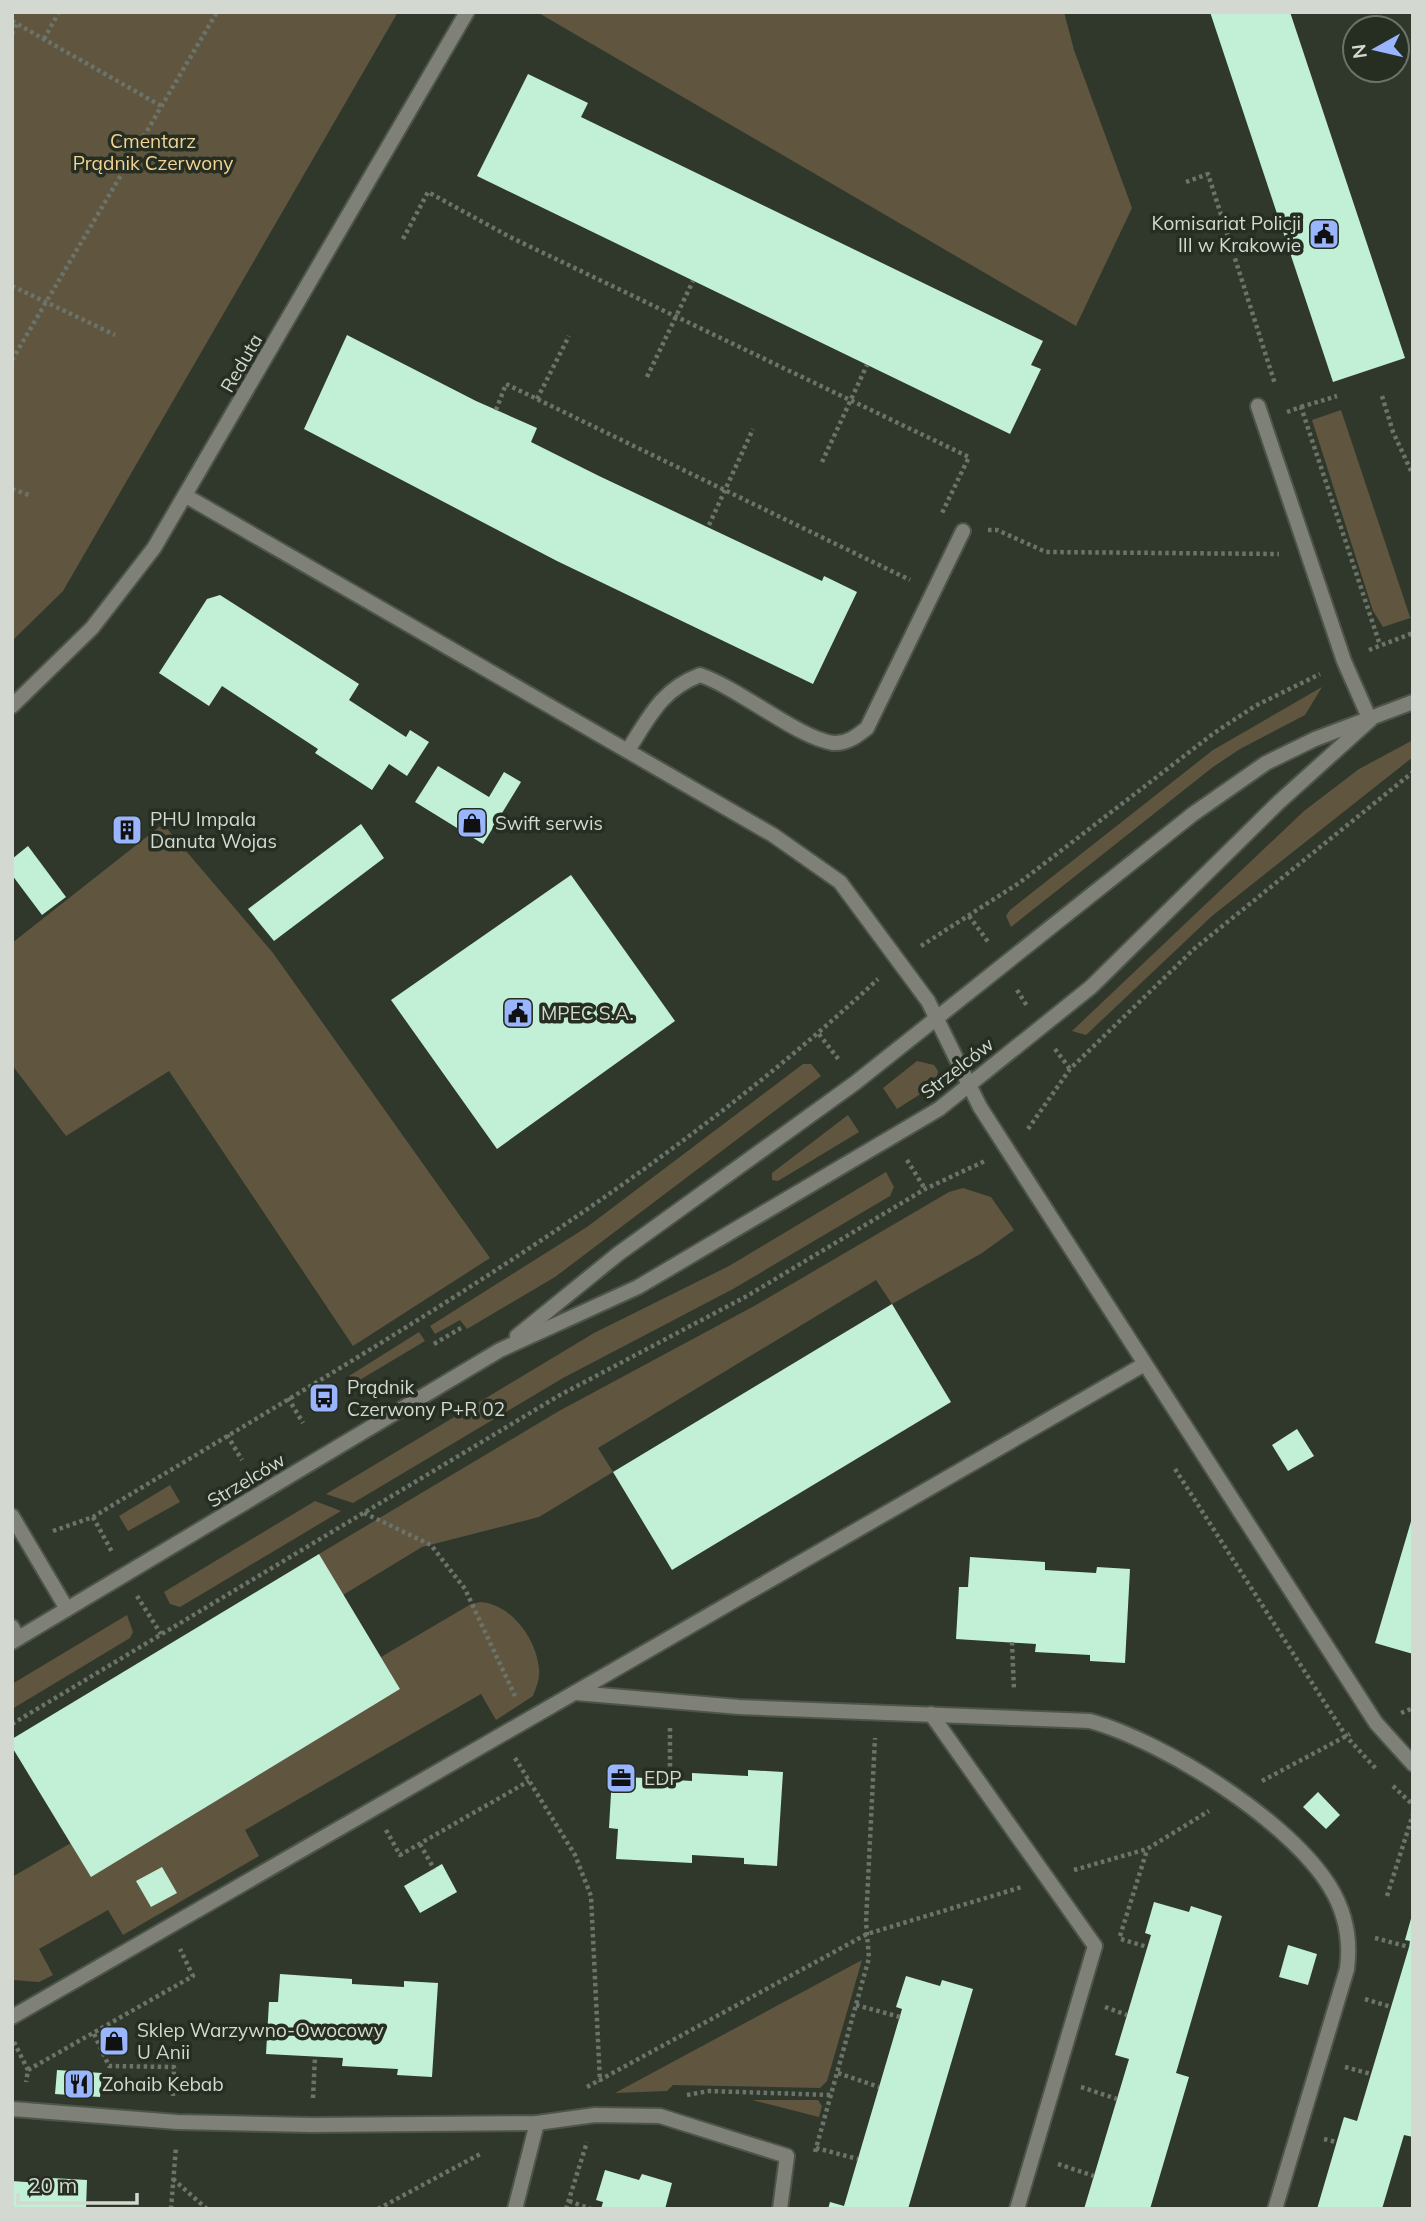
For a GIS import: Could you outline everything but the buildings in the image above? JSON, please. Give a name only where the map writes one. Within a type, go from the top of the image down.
[{"type":"street","name":"Reduta","points":[[12,706],[68,654],[120,596],[186,496],[467,12]]},
{"type":"street","points":[[1258,406],[1344,662],[1370,720]]},
{"type":"street","points":[[186,496],[773,835],[840,881],[928,1001],[969,1085],[1143,1365],[1376,1723],[1413,1763]]},
{"type":"street","points":[[628,750],[658,701],[684,681],[700,675],[718,681],[816,738],[835,743],[855,739],[867,728],[963,531]]},
{"type":"street","name":"Strzelców","points":[[500,1350],[618,1254],[855,1083],[1203,806],[1266,764],[1315,740],[1413,702]]},
{"type":"street","name":"Strzelców","points":[[14,1636],[67,1609],[500,1350],[638,1287],[939,1109],[1091,987],[1279,802],[1370,720]]},
{"type":"street","points":[[12,2017],[1143,1365]]},
{"type":"street","points":[[12,1517],[67,1609]]},
{"type":"street","points":[[576,1693],[670,1702],[1090,1721],[1121,1729],[1261,1815],[1316,1867],[1331,1888],[1348,1930],[1350,1944],[1347,1969],[1275,2209]]},
{"type":"street","points":[[931,1713],[1095,1946],[1017,2209]]},
{"type":"street","points":[[12,2109],[174,2122],[312,2125],[537,2123],[595,2115],[660,2116],[788,2156],[780,2209]]},
{"type":"street","points":[[515,2209],[537,2123]]},
{"type":"path","points":[[44,39],[59,12]]},
{"type":"path","points":[[12,360],[217,12]]},
{"type":"path","points":[[12,34],[15,22],[163,107]]},
{"type":"path","points":[[1186,182],[1208,174],[1277,388]]},
{"type":"path","points":[[403,239],[428,192],[510,237],[969,457],[939,519]]},
{"type":"path","points":[[647,377],[693,281]]},
{"type":"path","points":[[12,286],[115,335]]},
{"type":"path","points":[[537,399],[569,336]]},
{"type":"path","points":[[822,462],[867,365]]},
{"type":"path","points":[[496,410],[506,384],[918,584]]},
{"type":"path","points":[[1280,400],[1284,413],[1337,396]]},
{"type":"path","points":[[1382,396],[1393,432],[1413,475]]},
{"type":"path","points":[[1301,407],[1380,645]]},
{"type":"path","points":[[709,526],[753,429]]},
{"type":"path","points":[[12,489],[29,495]]},
{"type":"path","points":[[963,531],[997,530],[1046,552],[1308,554]]},
{"type":"path","points":[[909,579],[915,567]]},
{"type":"path","points":[[1370,650],[1413,634]]},
{"type":"path","points":[[915,950],[1019,883],[1214,733],[1255,706],[1324,672]]},
{"type":"path","points":[[1021,1139],[1070,1069],[1210,936],[1413,772]]},
{"type":"path","points":[[969,916],[992,947]]},
{"type":"path","points":[[44,1535],[93,1517],[579,1218],[819,1034],[885,973]]},
{"type":"path","points":[[1013,984],[1026,1004]]},
{"type":"path","points":[[819,1034],[843,1065]]},
{"type":"path","points":[[1052,1045],[1070,1069]]},
{"type":"path","points":[[904,1154],[925,1189]]},
{"type":"path","points":[[12,1724],[560,1395],[747,1296],[925,1189],[990,1158]]},
{"type":"path","points":[[434,1344],[461,1328]]},
{"type":"path","points":[[288,1398],[303,1423]]},
{"type":"path","points":[[227,1435],[242,1460]]},
{"type":"path","points":[[364,1513],[430,1545],[475,1607],[527,1721]]},
{"type":"path","points":[[93,1517],[110,1549]]},
{"type":"path","points":[[140,1601],[161,1634]]},
{"type":"path","points":[[1012,1642],[1014,1716]]},
{"type":"path","points":[[670,1702],[670,1780]]},
{"type":"path","points":[[1400,1713],[1413,1708]]},
{"type":"path","points":[[788,2156],[813,2163],[869,1958],[867,1934],[875,1712]]},
{"type":"path","points":[[501,1736],[575,1855],[591,1896],[600,2080],[595,2115],[566,2209]]},
{"type":"path","points":[[576,2094],[867,1934],[1147,1849],[1233,1796],[1346,1736]]},
{"type":"path","points":[[1253,1776],[1272,1790]]},
{"type":"path","points":[[374,1810],[400,1855],[529,1781]]},
{"type":"path","points":[[1387,1896],[1413,1814]]},
{"type":"path","points":[[420,1844],[434,1869]]},
{"type":"path","points":[[1095,1946],[1120,1938],[1147,1849]]},
{"type":"path","points":[[1371,1949],[1375,1938],[1372,1926]]},
{"type":"path","points":[[1375,1938],[1409,1947]]},
{"type":"path","points":[[28,2070],[193,1976]]},
{"type":"path","points":[[856,2005],[900,2017]]},
{"type":"path","points":[[94,2034],[109,2066],[174,2067],[171,2209]]},
{"type":"path","points":[[312,2125],[315,2057]]},
{"type":"path","points":[[838,2073],[879,2087]]},
{"type":"path","points":[[1056,2078],[1117,2099]]},
{"type":"path","points":[[660,2116],[667,2098],[709,2091],[831,2095]]},
{"type":"path","points":[[816,2148],[858,2159]]},
{"type":"path","points":[[378,2209],[488,2150]]},
{"type":"path","points":[[1033,2155],[1094,2176]]},
{"type":"path","points":[[173,2179],[206,2209]]},
{"type":"path","points":[[569,2201],[591,2209]]},
{"type":"green space","name":"Cmentarz Prądnik Czerwony","points":[[12,12],[398,12],[63,591],[12,641]]},
{"type":"green space","points":[[537,12],[1064,12],[1074,50],[1132,208],[1076,326]]},
{"type":"green space","points":[[1341,410],[1410,617],[1413,617],[1383,627],[1373,611],[1312,420]]},
{"type":"green space","points":[[1322,687],[1305,715],[1240,749],[1213,767],[1011,927],[1006,916],[1010,910],[1213,750]]},
{"type":"green space","points":[[1413,740],[1413,757],[1212,916],[1086,1035],[1072,1031],[1304,811],[1359,769]]},
{"type":"green space","points":[[163,824],[273,953],[490,1258],[353,1346],[169,1071],[66,1136],[12,1065],[12,943]]},
{"type":"green space","points":[[917,1061],[934,1065],[938,1071],[936,1084],[897,1109],[883,1088]]},
{"type":"green space","points":[[803,1064],[811,1064],[821,1076],[555,1277],[467,1329],[460,1320],[435,1334],[430,1326],[587,1227]]},
{"type":"green space","points":[[848,1115],[859,1132],[778,1181],[772,1180],[772,1173]]},
{"type":"green space","points":[[886,1172],[894,1187],[890,1196],[733,1289],[563,1378],[353,1503],[326,1494],[594,1333],[729,1266]]},
{"type":"green space","points":[[963,1188],[991,1197],[1014,1230],[982,1253],[892,1304],[876,1280],[598,1448],[613,1472],[539,1517],[422,1547],[343,1595],[319,1554],[559,1411],[756,1305],[949,1192]]},
{"type":"green space","points":[[419,1332],[425,1341],[353,1384],[349,1376]]},
{"type":"green space","points":[[170,1485],[180,1502],[128,1531],[119,1516]]},
{"type":"green space","points":[[315,1501],[341,1511],[180,1607],[170,1604],[164,1592]]},
{"type":"green space","points":[[471,1604],[492,1604],[512,1616],[528,1636],[539,1669],[533,1696],[496,1720],[481,1694],[245,1830],[259,1856],[123,1935],[108,1910],[39,1949],[53,1975],[39,1982],[12,1980],[12,1877],[71,1843],[91,1876],[400,1689],[381,1657]]},
{"type":"green space","points":[[127,1615],[133,1632],[130,1638],[12,1709],[12,1684]]},
{"type":"green space","points":[[862,1960],[827,2081],[820,2088],[673,2085],[667,2091],[615,2093]]},
{"type":"green space","points":[[752,2100],[818,2100],[822,2106],[819,2117]]},
{"type":"place","name":"Komisariat Policji III w Krakowie","points":[[1324,234]]},
{"type":"place","name":"Swift serwis","points":[[472,823]]},
{"type":"place","name":"PHU Impala Danuta Wojas","points":[[127,830]]},
{"type":"place","name":"MPEC S.A.","points":[[518,1013]]},
{"type":"place","name":"Prądnik Czerwony P+R 02","points":[[324,1398]]},
{"type":"place","name":"EDP","points":[[621,1778]]},
{"type":"place","name":"Sklep Warzywno-Owocowy U Anii","points":[[114,2041]]},
{"type":"place","name":"Zohaib Kebab","points":[[79,2084]]}]
